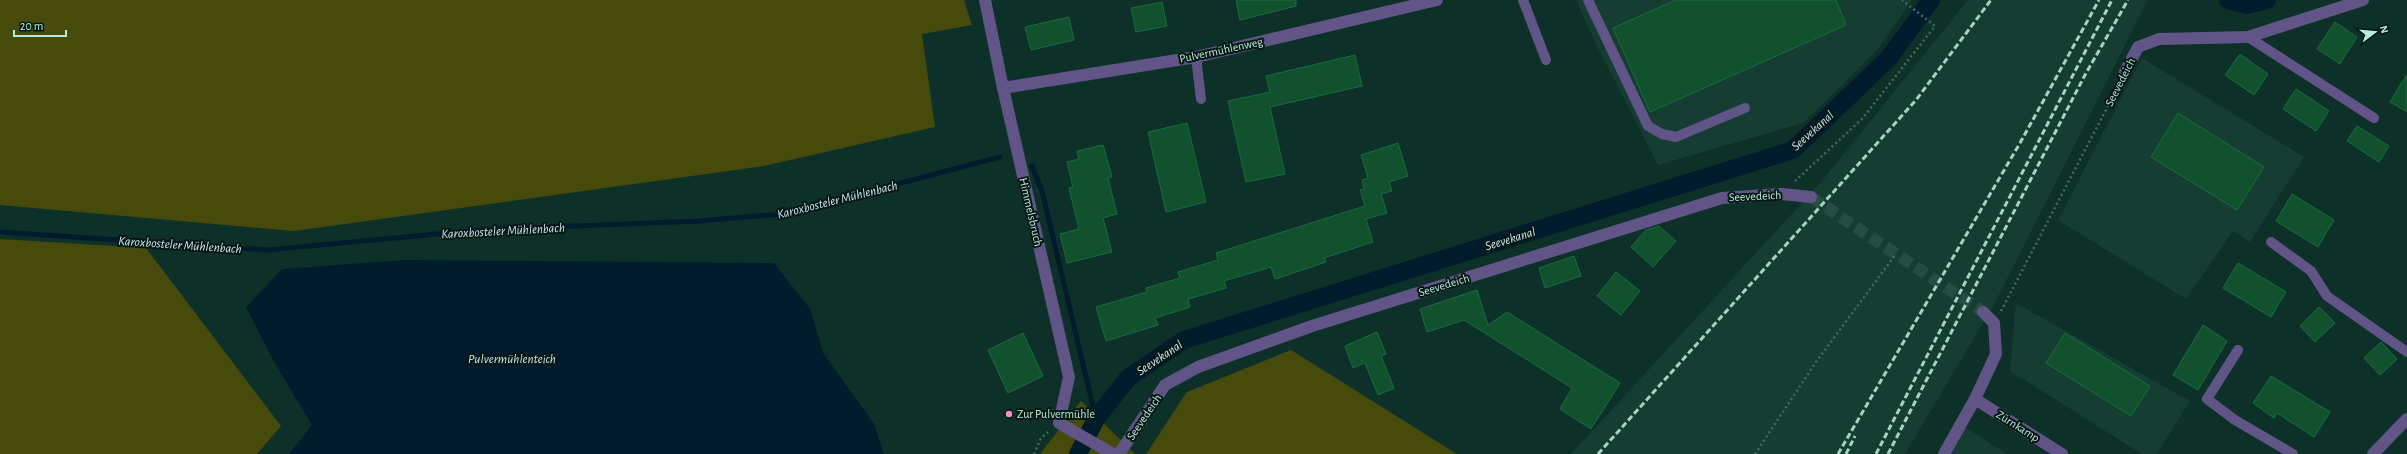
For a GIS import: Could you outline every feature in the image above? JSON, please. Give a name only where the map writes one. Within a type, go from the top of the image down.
[{"type":"street","name":"Himmelsbruch","points":[[985,0],[1003,88],[1069,377],[1062,425]]},
{"type":"street","name":"Seevedeich","points":[[2125,72],[2138,47],[2159,39],[2248,37],[2364,0]]},
{"type":"street","name":"Pulvermühlenweg","points":[[1003,88],[1196,56],[1429,1]]},
{"type":"street","name":"Seevedeich","points":[[1119,454],[1165,385],[1198,367],[1312,326],[1722,198],[1782,194],[1811,197]]},
{"type":"street","points":[[1944,454],[1975,399],[1996,354],[1994,323],[1983,312]]},
{"type":"street","name":"Zürnkamp","points":[[1975,399],[2062,454]]},
{"type":"street","points":[[2373,454],[2407,419]]},
{"type":"street","points":[[1062,425],[1113,454]]},
{"type":"lane","points":[[1523,0],[1546,60]]},
{"type":"lane","points":[[1588,0],[1648,126],[1662,134],[1676,137],[1745,108]]},
{"type":"lane","points":[[2248,37],[2374,118]]},
{"type":"lane","points":[[1196,56],[1201,98]]},
{"type":"lane","points":[[2270,242],[2311,271],[2327,296],[2407,352]]},
{"type":"lane","points":[[2238,350],[2207,399],[2235,420],[2293,454]]},
{"type":"path","points":[[1782,194],[1862,119],[1935,26],[1902,0]]},
{"type":"path","name":"Seevedeich","points":[[1994,323],[2008,302],[2027,260],[2125,72]]},
{"type":"path","points":[[1755,454],[1816,362],[1896,254]]},
{"type":"path","points":[[1034,454],[1041,438],[1062,425]]},
{"type":"shaded area","points":[[1576,0],[1912,0],[1875,53],[1803,123],[1658,165],[1596,44]]},
{"type":"shaded area","points":[[1968,0],[2148,0],[1995,303],[1905,454],[1571,454],[1822,181]]},
{"type":"shaded area","points":[[2142,58],[2304,157],[2250,242],[2233,231],[2186,299],[2058,220]]},
{"type":"shaded area","points":[[2016,303],[2190,401],[2157,454],[2142,454],[2010,371]]},
{"type":"shaded area","points":[[1962,425],[2007,454],[1946,454]]},
{"type":"green space","points":[[0,0],[964,0],[972,25],[922,34],[935,127],[764,166],[294,231],[0,205]]},
{"type":"green space","points":[[0,239],[146,248],[281,426],[257,454],[0,454]]},
{"type":"green space","points":[[1291,350],[1457,454],[1146,454],[1187,392]]},
{"type":"green space","points":[[1081,401],[1135,454],[1040,454]]},
{"type":"water","name":"Pulvermühlenteich","points":[[404,260],[774,263],[811,310],[823,353],[874,424],[884,454],[289,454],[312,425],[273,360],[246,307],[282,269]]},
{"type":"building","points":[[1236,0],[1296,0],[1296,6],[1240,20]]},
{"type":"building","points":[[1676,0],[1836,0],[1846,25],[1650,112],[1613,28]]},
{"type":"building","points":[[1162,2],[1167,26],[1136,32],[1131,8]]},
{"type":"building","points":[[1069,17],[1074,40],[1031,50],[1025,27]]},
{"type":"building","points":[[2335,22],[2357,37],[2340,64],[2317,49]]},
{"type":"building","points":[[2240,54],[2268,74],[2254,95],[2225,75]]},
{"type":"building","points":[[1355,55],[1362,86],[1270,107],[1285,174],[1246,182],[1228,101],[1270,92],[1266,76]]},
{"type":"building","points":[[2407,74],[2407,112],[2390,102]]},
{"type":"building","points":[[2296,89],[2329,111],[2316,131],[2283,109]]},
{"type":"building","points":[[2178,113],[2264,167],[2237,210],[2151,157]]},
{"type":"building","points":[[1187,123],[1206,202],[1166,212],[1148,132]]},
{"type":"building","points":[[2357,126],[2389,146],[2379,162],[2347,141]]},
{"type":"building","points":[[1398,143],[1408,176],[1389,182],[1392,191],[1381,194],[1387,213],[1366,219],[1373,242],[1324,258],[1326,262],[1275,279],[1271,267],[1224,281],[1226,288],[1188,299],[1190,307],[1155,318],[1158,325],[1106,341],[1096,307],[1147,292],[1146,288],[1180,278],[1178,272],[1218,260],[1216,253],[1365,206],[1360,190],[1364,189],[1362,180],[1368,178],[1361,155]]},
{"type":"building","points":[[1103,145],[1112,177],[1108,178],[1117,214],[1103,218],[1112,252],[1067,263],[1060,234],[1079,229],[1069,188],[1073,187],[1067,162],[1079,159],[1077,151]]},
{"type":"building","points":[[2292,194],[2334,220],[2318,247],[2276,221]]},
{"type":"building","points":[[1659,226],[1676,241],[1653,267],[1631,247],[1646,230]]},
{"type":"building","points":[[1574,256],[1581,276],[1545,288],[1539,268]]},
{"type":"building","points":[[2238,263],[2286,292],[2271,317],[2223,288]]},
{"type":"building","points":[[1616,272],[1640,291],[1621,315],[1597,296]]},
{"type":"building","points":[[1477,290],[1488,325],[1507,312],[1620,383],[1591,429],[1560,409],[1572,388],[1464,320],[1427,332],[1420,309]]},
{"type":"building","points":[[2319,307],[2335,323],[2315,342],[2300,326]]},
{"type":"building","points":[[2203,325],[2227,341],[2198,390],[2173,375]]},
{"type":"building","points":[[1377,332],[1386,354],[1381,356],[1394,388],[1378,395],[1365,363],[1353,368],[1345,346]]},
{"type":"building","points":[[1023,333],[1043,376],[1008,393],[988,350]]},
{"type":"building","points":[[2065,333],[2150,386],[2131,416],[2046,363]]},
{"type":"building","points":[[2381,342],[2397,359],[2380,375],[2364,358]]},
{"type":"building","points":[[2271,376],[2330,412],[2314,437],[2277,413],[2274,418],[2253,403]]},
{"type":"waterway","name":"Seevekanal","points":[[1078,454],[1096,419],[1128,378],[1184,340],[1793,150],[1889,58],[1931,0]]},
{"type":"waterway","name":"Seevekanal","points":[[2228,0],[2247,5],[2267,0]]},
{"type":"waterway","name":"Karoxbosteler Mühlenbach","points":[[0,232],[267,250],[480,230],[698,221],[783,214],[1000,157]]},
{"type":"waterway","name":"Karoxbosteler Mühlenbach","points":[[1032,166],[1042,191],[1096,419]]},
{"type":"tunnel","points":[[1811,197],[1983,312]]},
{"type":"railway","points":[[1598,454],[1916,100],[1991,0]]},
{"type":"railway","points":[[1838,454],[2020,143],[2099,0]]},
{"type":"railway","points":[[1876,454],[2112,0]]},
{"type":"railway","points":[[1888,454],[2085,75],[2128,0]]},
{"type":"railway","points":[[1846,454],[1855,436]]},
{"type":"place","name":"Zur Pulvermühle","points":[[1009,414]]}]
